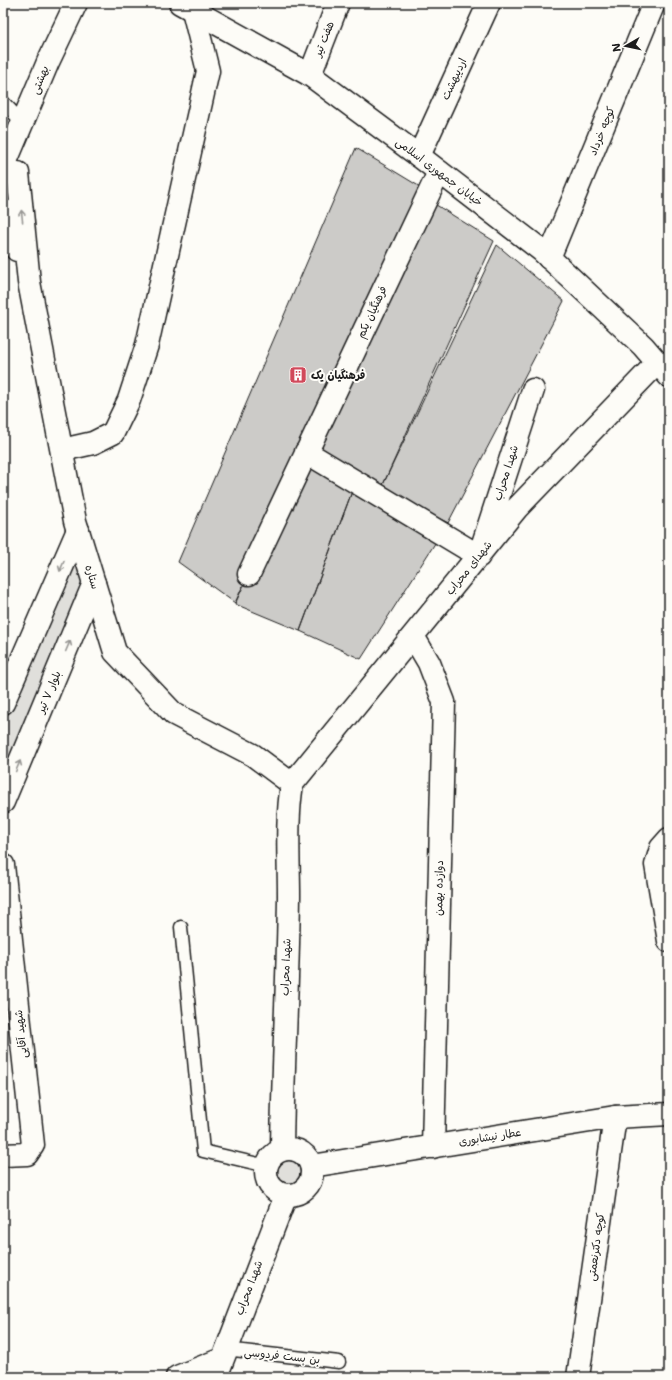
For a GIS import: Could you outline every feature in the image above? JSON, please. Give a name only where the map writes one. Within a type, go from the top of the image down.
[{"type":"street","name":"بهشتی","points":[[3,194],[9,192],[17,184],[10,163],[22,123],[48,62],[76,3]]},
{"type":"street","name":"هفت تیر","points":[[310,75],[338,3]]},
{"type":"street","name":"اردیبهشت","points":[[419,156],[489,3]]},
{"type":"street","name":"کوچه خرداد","points":[[550,258],[654,3]]},
{"type":"street","name":"خیابان جمهوری اسلامی","points":[[187,7],[310,75],[419,156],[550,258],[643,346],[663,369]]},
{"type":"street","points":[[62,450],[93,443],[113,433],[129,400],[147,345],[208,71],[187,7]]},
{"type":"street","points":[[10,163],[29,282]]},
{"type":"street","name":"فرهنگیان یکم","points":[[249,574],[439,172]]},
{"type":"street","points":[[3,210],[29,282]]},
{"type":"street","name":"ستاره","points":[[29,282],[78,530],[115,652],[174,714],[253,756],[292,784]]},
{"type":"street","name":"شهدای محراب","points":[[292,784],[517,508],[663,369]]},
{"type":"street","name":"شهدا محراب","points":[[479,556],[533,390]]},
{"type":"street","points":[[306,452],[479,556]]},
{"type":"street","points":[[3,703],[78,530]]},
{"type":"street","name":"بلوار ۷ تیر","points":[[3,802],[94,583]]},
{"type":"street","name":"دوازده بهمن","points":[[413,636],[429,663],[444,702],[433,1146]]},
{"type":"street","name":"شهدا محراب","points":[[282,1150],[283,1060],[289,896],[288,809],[292,784]]},
{"type":"street","points":[[669,839],[661,848],[656,865],[669,941]]},
{"type":"street","name":"شهید آقایی","points":[[3,865],[33,1145],[27,1154],[3,1154]]},
{"type":"street","name":"عطار نیشابوری","points":[[312,1166],[615,1117],[669,1114]]},
{"type":"street","name":"کوچه دکترنعمتی","points":[[578,1377],[615,1117]]},
{"type":"street","points":[[282,1150],[296,1150],[303,1153],[312,1166],[311,1181],[306,1187],[300,1192],[286,1195],[272,1188],[266,1174],[267,1166],[275,1154],[282,1150]]},
{"type":"street","name":"شهدا محراب","points":[[221,1362],[286,1195]]},
{"type":"street","points":[[177,1377],[221,1362]]},
{"type":"lane","points":[[3,102],[22,123]]},
{"type":"lane","points":[[181,927],[203,1151],[267,1166]]},
{"type":"lane","name":"بن بست فردوسی","points":[[221,1362],[339,1362]]},
{"type":"shaded area","points":[[78,531],[91,575],[3,783],[3,706]]},
{"type":"shaded area","points":[[285,1150],[293,1150],[305,1156],[311,1168],[311,1176],[305,1188],[293,1194],[285,1194],[273,1188],[267,1176],[267,1168],[273,1156]]},
{"type":"building","name":"فرهنگیان یک","points":[[356,148],[422,188],[235,603],[178,562]]},
{"type":"building","points":[[433,203],[494,241],[381,489],[307,452]]},
{"type":"building","points":[[497,245],[564,301],[448,523],[381,489]]},
{"type":"building","points":[[306,453],[357,478],[300,631],[235,604]]},
{"type":"building","points":[[357,478],[448,523],[361,659],[300,631]]},
{"type":"place","name":"فرهنگیان یک","points":[[298,375]]}]
